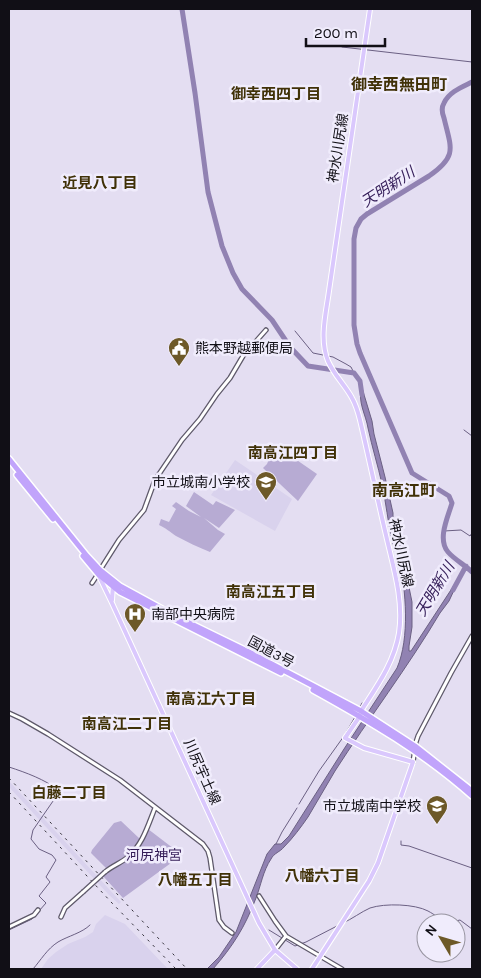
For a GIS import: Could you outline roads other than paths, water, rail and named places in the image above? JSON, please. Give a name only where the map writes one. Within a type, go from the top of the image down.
[{"type":"highway","name":"国道3号","points":[[9,459],[99,572]]},
{"type":"highway","name":"国道3号","points":[[9,464],[99,572],[113,583],[251,653],[371,720],[415,748],[472,791]]},
{"type":"highway","name":"国道3号","points":[[113,583],[120,592],[362,715]]},
{"type":"highway","name":"国道3号","points":[[415,748],[472,796]]},
{"type":"main road","name":"神水川尻線","points":[[370,9],[324,326],[324,342],[329,362],[357,407],[394,570],[400,609],[399,632],[390,665],[362,715],[345,738],[364,748],[413,762]]},
{"type":"main road","name":"川尻宇土線","points":[[99,572],[253,912],[275,950],[297,969]]},
{"type":"main road","name":"川尻宇土線","points":[[112,603],[113,583]]},
{"type":"main road","points":[[108,595],[108,588],[113,583]]},
{"type":"main road","points":[[112,603],[116,593],[120,592]]},
{"type":"main road","points":[[312,969],[378,863],[413,762]]},
{"type":"main road","points":[[257,969],[275,950]]},
{"type":"street","points":[[92,583],[119,540],[144,510],[155,480],[182,440],[230,378],[243,356],[266,330]]},
{"type":"street","points":[[413,762],[418,736],[472,636]]},
{"type":"street","points":[[9,713],[48,734],[120,780],[203,844],[208,851],[219,920],[232,933]]},
{"type":"street","points":[[62,917],[65,908],[110,867],[127,859],[133,853],[143,839],[155,808]]},
{"type":"street","points":[[259,896],[286,936],[342,969]]},
{"type":"street","points":[[9,927],[34,915],[38,910]]},
{"type":"street","points":[[275,950],[286,936]]},
{"type":"waterway","points":[[182,9],[208,192],[222,246],[233,273],[242,289],[272,320],[290,347],[308,366],[354,373],[360,381],[362,395]]},
{"type":"waterway","points":[[342,47],[472,62]]},
{"type":"waterway","name":"天明新川","points":[[472,82],[452,93],[443,105],[442,112],[450,144],[450,151],[445,163],[429,176],[361,219],[356,228],[354,239],[354,325],[360,353],[412,473],[449,496],[452,503],[444,528],[443,541],[448,552],[472,572]]},
{"type":"waterway","points":[[295,331],[313,353],[333,357],[351,367],[354,373]]},
{"type":"waterway","points":[[464,430],[472,436]]},
{"type":"waterway","points":[[444,531],[461,530],[470,536],[472,533]]},
{"type":"waterway","name":"天明新川","points":[[453,590],[466,566]]},
{"type":"waterway","points":[[360,707],[362,703]]},
{"type":"waterway","points":[[299,804],[355,717]]},
{"type":"waterway","points":[[9,767],[42,780],[60,791],[33,830],[31,839],[39,849],[52,855],[56,860],[46,877],[50,882],[39,896],[46,903],[32,919],[9,930]]},
{"type":"waterway","points":[[276,844],[297,808]]},
{"type":"waterway","points":[[401,841],[401,845],[409,846],[472,868]]},
{"type":"waterway","points":[[343,923],[370,908],[384,905],[400,905],[428,911],[445,921],[460,920],[472,929]]},
{"type":"waterway","points":[[33,969],[54,945],[90,925]]},
{"type":"waterway","points":[[269,930],[295,946],[337,926]]},
{"type":"railway","points":[[9,778],[187,969]]},
{"type":"railway","points":[[9,792],[176,969]]},
{"type":"place","name":"熊本野越郵便局","points":[[179,367]]},
{"type":"place","name":"市立城南小学校","points":[[266,501]]},
{"type":"place","name":"南部中央病院","points":[[135,633]]},
{"type":"place","name":"市立城南中学校","points":[[437,825]]},
{"type":"district","name":"御幸西無田町","points":[[399,84]]},
{"type":"district","name":"御幸西四丁目","points":[[276,94]]},
{"type":"district","name":"近見八丁目","points":[[100,183]]},
{"type":"district","name":"南高江四丁目","points":[[293,453]]},
{"type":"district","name":"南高江町","points":[[404,490]]},
{"type":"district","name":"南高江五丁目","points":[[271,592]]},
{"type":"district","name":"南高江六丁目","points":[[211,699]]},
{"type":"district","name":"南高江二丁目","points":[[127,724]]},
{"type":"district","name":"白藤二丁目","points":[[69,793]]},
{"type":"district","name":"八幡六丁目","points":[[322,876]]},
{"type":"district","name":"八幡五丁目","points":[[195,880]]},
{"type":"park label","name":"河尻神宮","points":[[154,855]]}]
